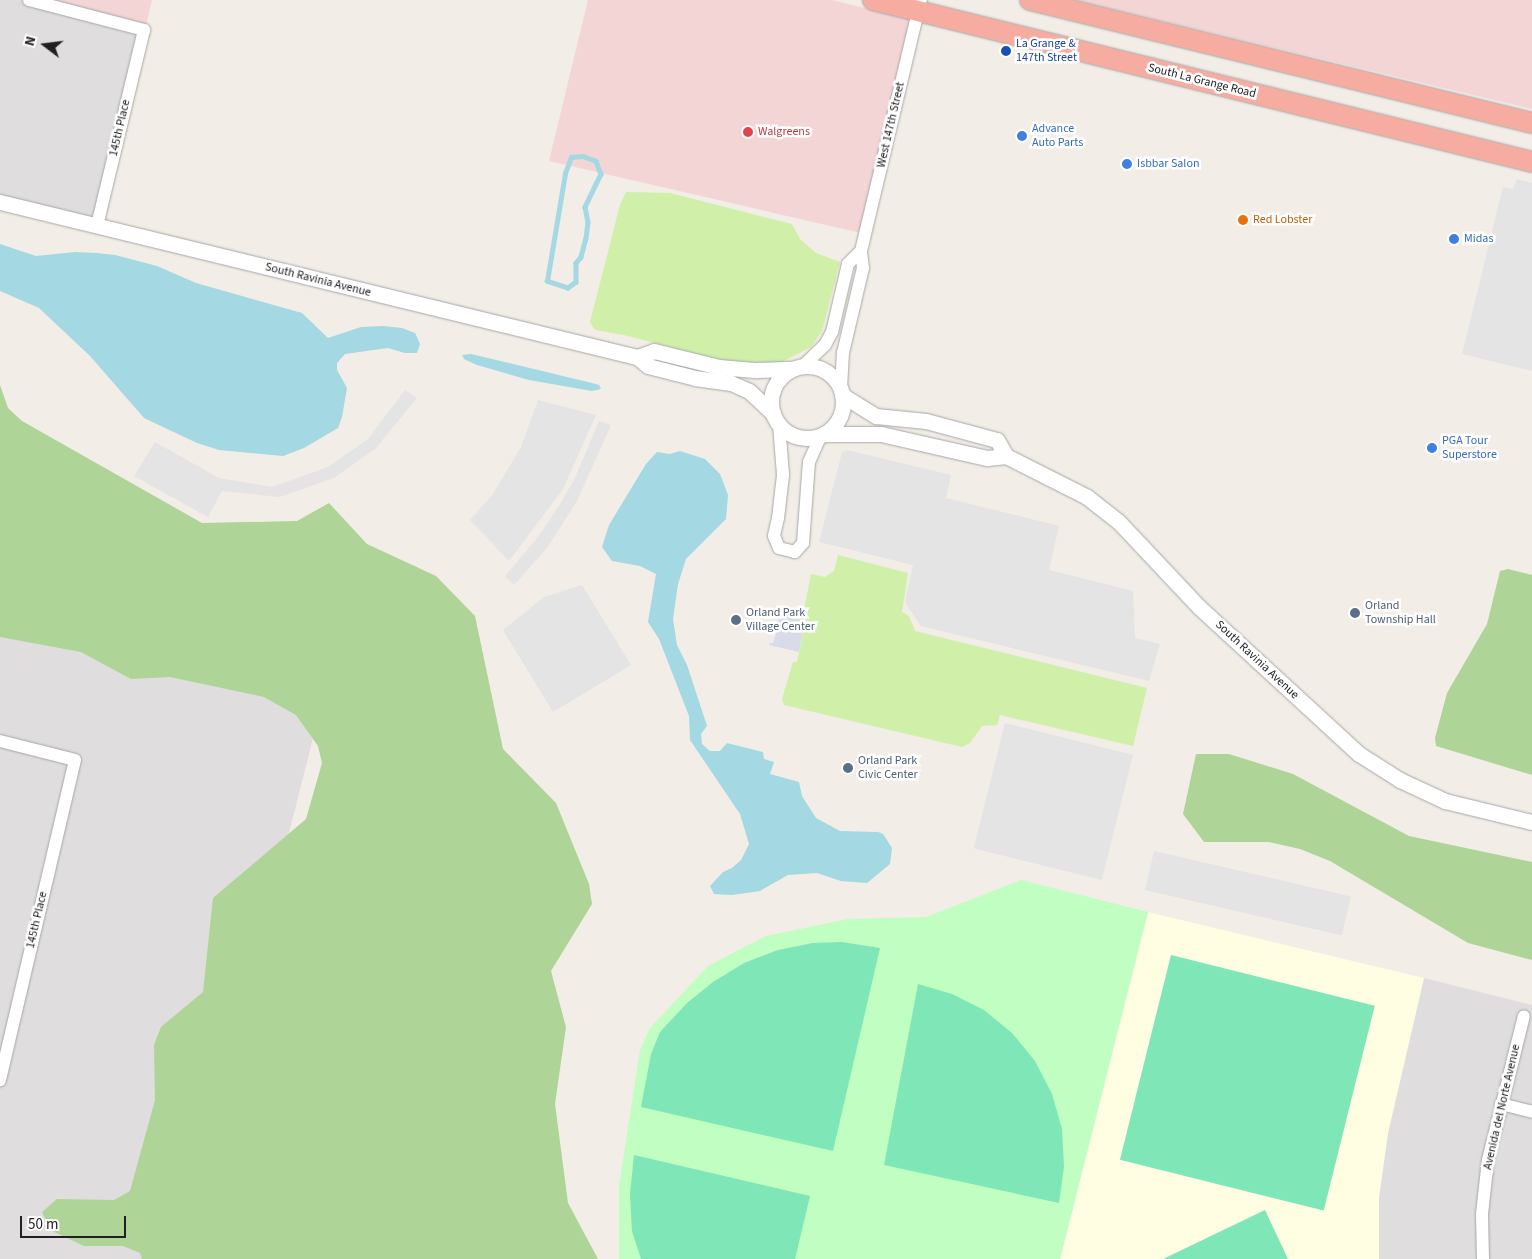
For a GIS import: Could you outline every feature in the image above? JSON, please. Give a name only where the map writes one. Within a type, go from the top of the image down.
[{"type":"highway","name":"South La Grange Road","points":[[873,0],[920,6],[1532,162]]},
{"type":"highway","points":[[1030,0],[1532,123]]},
{"type":"street","name":"145th Place","points":[[29,0],[144,30],[97,226]]},
{"type":"street","name":"West 147th Street","points":[[842,392],[843,353],[863,268],[861,250],[920,6]]},
{"type":"street","name":"South Ravinia Avenue","points":[[0,202],[636,357],[648,366],[695,378],[731,383],[749,391],[776,418]]},
{"type":"street","name":"West 147th Street","points":[[798,368],[825,345],[832,332],[848,264],[861,250]]},
{"type":"street","name":"South Ravinia Avenue","points":[[636,357],[654,351],[719,367],[756,370],[798,368]]},
{"type":"street","points":[[798,368],[822,369],[830,374],[842,392],[843,408],[839,418],[822,434],[809,462],[806,482],[807,518],[804,543],[795,552],[779,548],[774,536],[778,518],[782,475],[774,390],[785,374],[798,368]]},
{"type":"street","name":"South Ravinia Avenue","points":[[842,392],[876,416],[926,421],[997,440],[1006,456]]},
{"type":"street","points":[[776,418],[788,432],[800,437],[812,437],[822,434]]},
{"type":"street","name":"South Ravinia Avenue","points":[[822,434],[881,434],[987,458],[1006,456],[1087,497],[1118,521],[1199,607],[1359,754],[1400,780],[1446,801],[1532,822]]},
{"type":"street","name":"145th Place","points":[[0,741],[75,760],[0,1080]]},
{"type":"street","name":"Avenida del Norte Avenue","points":[[1483,1259],[1482,1214],[1487,1169],[1524,1016]]},
{"type":"street","points":[[1502,1104],[1532,1112]]},
{"type":"shaded area","points":[[0,0],[44,0],[146,26],[101,224],[0,200]]},
{"type":"shaded area","points":[[44,0],[152,0],[146,26]]},
{"type":"shaded area","points":[[588,0],[832,0],[910,19],[861,233],[549,161]]},
{"type":"shaded area","points":[[1075,0],[1532,0],[1532,109],[1292,52]]},
{"type":"shaded area","points":[[1517,179],[1532,183],[1532,371],[1462,354],[1503,187],[1513,189]]},
{"type":"shaded area","points":[[405,390],[417,398],[375,449],[334,478],[279,497],[222,491],[208,517],[134,476],[155,442],[219,478],[272,487],[328,467],[368,439]]},
{"type":"shaded area","points":[[538,400],[596,415],[563,489],[509,561],[470,520],[493,494],[521,447]]},
{"type":"shaded area","points":[[599,421],[611,425],[577,501],[547,548],[514,585],[505,576],[538,537],[559,506],[575,478]]},
{"type":"shaded area","points":[[847,450],[951,475],[946,498],[1059,526],[1049,570],[1133,591],[1135,638],[1160,644],[1149,681],[921,626],[905,602],[913,565],[819,542],[842,452]]},
{"type":"shaded area","points":[[582,585],[631,665],[553,712],[503,630],[544,597]]},
{"type":"shaded area","points":[[776,610],[806,618],[799,652],[769,645],[773,643],[777,630],[772,627],[777,628],[779,617],[774,615]]},
{"type":"shaded area","points":[[0,620],[322,702],[182,1259],[0,1259]]},
{"type":"shaded area","points":[[1005,723],[1133,755],[1102,880],[974,848]]},
{"type":"shaded area","points":[[1154,851],[1351,896],[1342,935],[1145,890]]},
{"type":"shaded area","points":[[1148,912],[1424,978],[1388,1133],[1379,1197],[1379,1259],[1060,1259]]},
{"type":"shaded area","points":[[1424,978],[1532,1005],[1532,1259],[1379,1259],[1379,1197],[1388,1133]]},
{"type":"green space","points":[[626,192],[670,193],[792,224],[800,239],[816,253],[840,262],[822,331],[811,347],[780,363],[725,361],[624,335],[595,330],[590,322],[620,205]]},
{"type":"green space","points":[[0,385],[8,408],[22,421],[202,523],[297,521],[329,503],[367,544],[436,576],[475,616],[503,749],[556,803],[589,884],[592,904],[551,971],[566,1027],[555,1104],[568,1203],[598,1259],[142,1259],[140,1253],[123,1246],[84,1246],[50,1230],[42,1212],[57,1199],[114,1200],[130,1191],[155,1100],[154,1045],[161,1027],[203,992],[213,898],[306,819],[322,763],[318,746],[296,715],[264,697],[170,677],[131,679],[81,652],[0,637]]},
{"type":"green space","points":[[838,555],[908,573],[902,612],[909,616],[915,631],[1147,688],[1133,746],[1000,715],[997,725],[982,726],[970,743],[962,747],[784,705],[782,699],[793,662],[797,662],[808,611],[804,610],[811,574],[825,577],[834,571]]},
{"type":"green space","points":[[1508,569],[1532,575],[1532,775],[1436,746],[1435,738],[1447,693],[1487,624],[1500,571]]},
{"type":"green space","points":[[1196,754],[1229,754],[1293,774],[1409,836],[1532,862],[1532,960],[1468,943],[1330,861],[1300,849],[1269,842],[1204,842],[1183,814]]},
{"type":"green space","points":[[1021,880],[1148,912],[1060,1259],[619,1259],[619,1186],[640,1050],[650,1028],[708,966],[766,936],[848,919],[926,917]]},
{"type":"green space","points":[[842,942],[880,948],[833,1151],[641,1107],[651,1054],[660,1032],[687,1003],[713,982],[744,963],[778,950],[813,943]]},
{"type":"green space","points":[[1171,955],[1375,1006],[1324,1211],[1120,1160]]},
{"type":"green space","points":[[918,984],[952,994],[984,1010],[1012,1033],[1035,1061],[1052,1094],[1062,1129],[1064,1167],[1059,1203],[884,1165]]},
{"type":"green space","points":[[634,1155],[810,1196],[795,1259],[641,1259],[632,1231],[630,1194]]},
{"type":"green space","points":[[1265,1210],[1288,1259],[1163,1259]]},
{"type":"water","points":[[0,244],[36,256],[75,252],[115,255],[157,266],[196,283],[302,313],[328,338],[361,327],[383,326],[402,328],[415,333],[420,344],[417,353],[405,353],[388,348],[345,354],[337,363],[337,370],[347,388],[338,428],[304,448],[283,456],[219,450],[197,443],[144,418],[90,356],[39,308],[0,291]]},
{"type":"water","points":[[471,354],[592,383],[599,385],[601,389],[592,391],[529,380],[477,365],[464,359],[462,355]]},
{"type":"water","points":[[680,451],[705,459],[720,474],[728,495],[726,519],[686,559],[678,584],[673,619],[677,645],[687,665],[707,726],[701,734],[702,744],[710,751],[720,751],[727,743],[763,752],[764,759],[774,762],[770,774],[799,782],[802,796],[816,818],[840,831],[878,832],[883,834],[892,848],[890,864],[867,883],[841,881],[817,873],[788,875],[760,891],[732,895],[714,894],[710,886],[723,872],[732,868],[741,860],[749,844],[740,814],[690,740],[689,716],[659,639],[648,622],[656,574],[640,566],[612,561],[602,547],[609,525],[646,464],[657,452],[670,454]]},
{"type":"waterway","points":[[583,156],[596,161],[601,174],[585,207],[588,222],[586,238],[581,257],[576,263],[576,282],[568,288],[547,281],[565,173],[571,157],[583,156]]},
{"type":"place","name":"La Grange & 147th Street","points":[[1006,51]]},
{"type":"place","name":"Walgreens","points":[[748,132]]},
{"type":"place","name":"Advance Auto Parts","points":[[1022,136]]},
{"type":"place","name":"Isbbar Salon","points":[[1127,164]]},
{"type":"place","name":"Red Lobster","points":[[1243,220]]},
{"type":"place","name":"Midas","points":[[1454,239]]},
{"type":"place","name":"PGA Tour Superstore","points":[[1432,448]]},
{"type":"place","name":"Orland Township Hall","points":[[1355,613]]},
{"type":"place","name":"Orland Park Village Center","points":[[736,620]]},
{"type":"place","name":"Orland Park Civic Center","points":[[848,768]]}]
